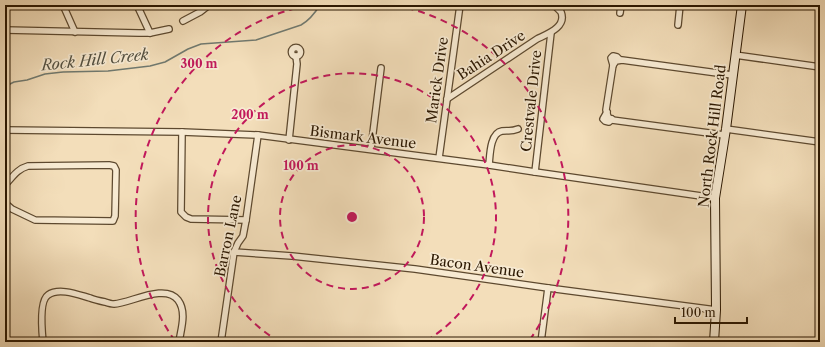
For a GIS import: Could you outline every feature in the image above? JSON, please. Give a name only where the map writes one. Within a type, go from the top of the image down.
[{"type":"street","points":[[63,5],[75,32]]},
{"type":"street","points":[[137,5],[150,33]]},
{"type":"street","points":[[183,21],[200,12],[209,5]]},
{"type":"street","name":"Marick Drive","points":[[439,158],[460,5]]},
{"type":"street","points":[[550,33],[557,28],[562,20],[560,12],[554,5]]},
{"type":"street","points":[[620,13],[621,5]]},
{"type":"street","points":[[678,24],[680,5]]},
{"type":"street","name":"North Rock Hill Road","points":[[714,342],[716,310],[715,198],[742,5]]},
{"type":"street","points":[[5,30],[150,33],[169,28]]},
{"type":"street","name":"Bahia Drive","points":[[447,99],[537,39],[550,33]]},
{"type":"street","name":"Crestvale Drive","points":[[535,172],[550,33]]},
{"type":"street","points":[[735,55],[820,67]]},
{"type":"street","points":[[289,140],[297,64],[296,56]]},
{"type":"street","points":[[732,75],[616,62],[606,110],[609,116],[725,132],[820,142]]},
{"type":"street","points":[[371,149],[381,68]]},
{"type":"street","points":[[489,165],[493,138],[496,133],[502,131],[512,132],[518,129]]},
{"type":"street","name":"Bismark Avenue","points":[[5,130],[182,132],[258,136],[439,158],[715,198]]},
{"type":"street","points":[[182,132],[182,212],[186,217],[191,219],[246,220]]},
{"type":"street","name":"Barron Lane","points":[[221,342],[234,252],[243,236],[258,136]]},
{"type":"street","points":[[5,185],[23,167],[28,166],[112,165],[116,170],[115,216],[113,221],[35,220],[12,209],[5,203]]},
{"type":"street","name":"Bacon Avenue","points":[[234,252],[292,256],[415,269],[716,310]]},
{"type":"street","points":[[541,342],[548,288]]},
{"type":"street","points":[[43,342],[43,301],[50,293],[63,291],[113,304],[160,293],[172,296],[178,300],[183,314],[179,342]]},
{"type":"waterway","name":"Rock Hill Creek","points":[[5,90],[14,82],[27,80],[45,74],[108,71],[150,66],[165,62],[188,49],[201,44],[256,40],[301,25],[312,16],[320,5]]}]
